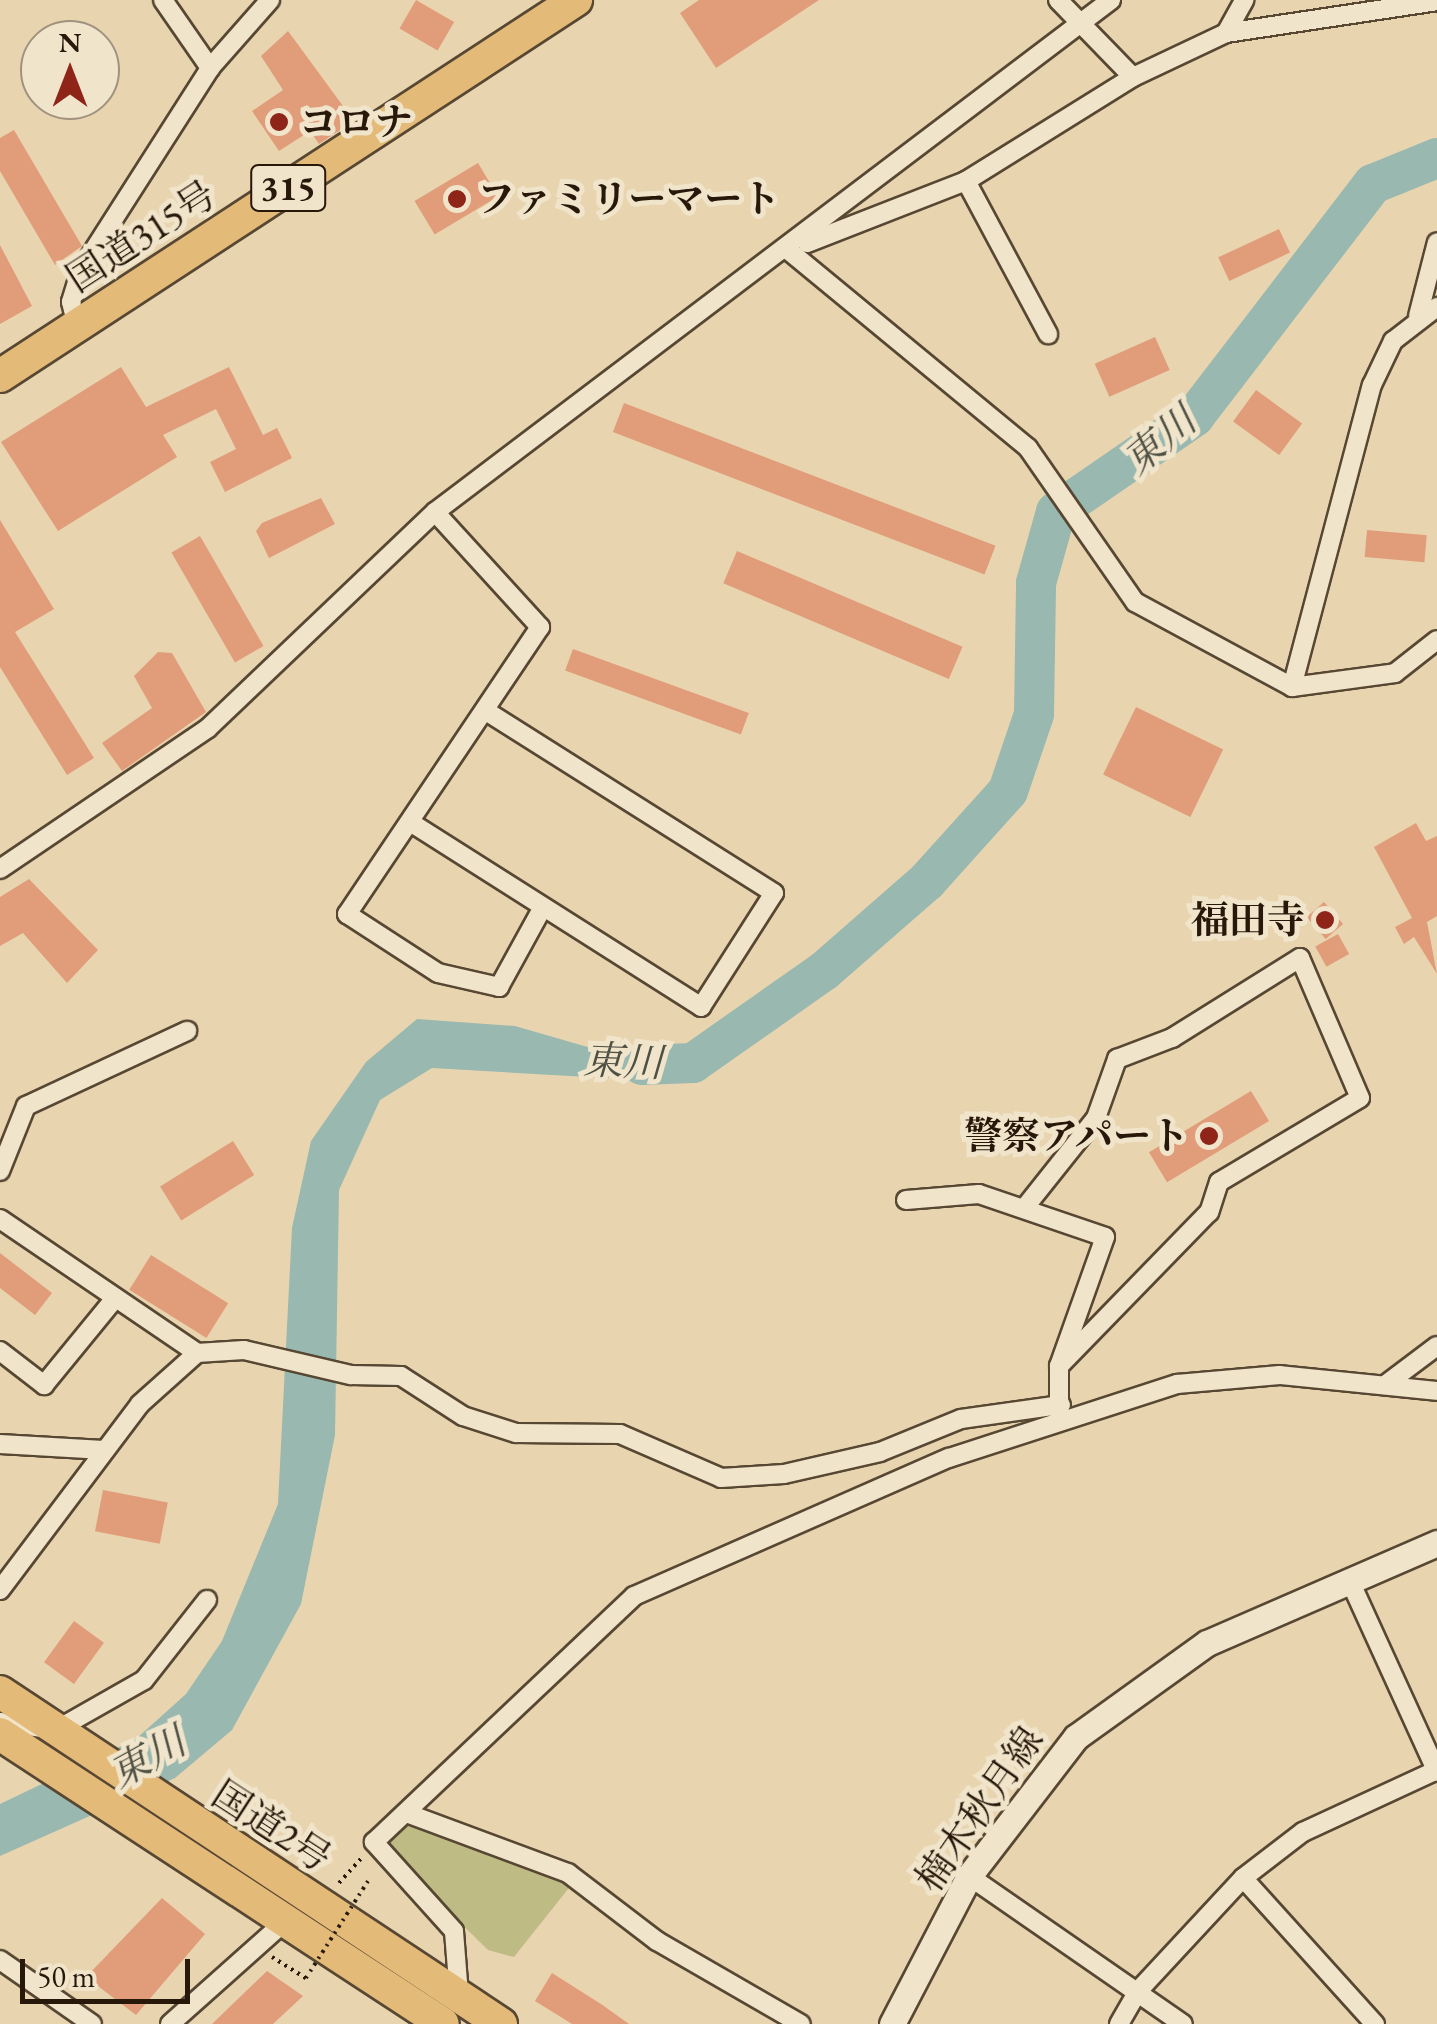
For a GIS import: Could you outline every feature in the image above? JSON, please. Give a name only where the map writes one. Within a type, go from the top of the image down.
[{"type":"highway","name":"国道315号","points":[[0,376],[576,0]]},
{"type":"highway","name":"国道2号","points":[[0,1692],[56,1730],[288,1920],[451,2010],[500,2024]]},
{"type":"highway","name":"国道2号","points":[[13,1743],[186,1836],[451,2010]]},
{"type":"street","points":[[163,0],[210,68]]},
{"type":"street","points":[[77,326],[71,302],[80,270],[210,68],[270,0]]},
{"type":"street","points":[[1058,0],[1076,24],[1134,77]]},
{"type":"street","points":[[0,869],[208,728],[435,512],[788,250],[1111,0]]},
{"type":"street","points":[[1226,33],[1244,0]]},
{"type":"street","points":[[788,250],[966,182],[1134,77],[1226,33],[1437,1]]},
{"type":"street","points":[[966,182],[1048,334]]},
{"type":"street","points":[[1292,687],[1372,385],[1418,316],[1437,242]]},
{"type":"street","points":[[788,250],[1050,473],[1085,534],[1135,602],[1292,687],[1394,673],[1437,640]]},
{"type":"street","points":[[1418,316],[1437,307]]},
{"type":"street","points":[[435,512],[540,627],[347,914],[438,972],[499,987],[544,906]]},
{"type":"street","points":[[410,822],[701,1006],[774,893],[486,711]]},
{"type":"street","points":[[1026,1206],[1096,1118],[1116,1059],[1172,1038],[1300,958],[1360,1098],[1218,1182],[1210,1212],[1060,1366]]},
{"type":"street","points":[[0,1171],[26,1106],[186,1032]]},
{"type":"street","points":[[906,1200],[937,1191],[1026,1206],[1104,1237],[1060,1366],[1059,1412]]},
{"type":"street","points":[[0,1219],[111,1302],[197,1354],[244,1350],[351,1375],[401,1376],[450,1410],[516,1433],[620,1434],[721,1478],[784,1474],[880,1452],[960,1419],[1059,1412]]},
{"type":"street","points":[[0,1351],[44,1385],[111,1302]]},
{"type":"street","points":[[1385,1385],[1437,1346]]},
{"type":"street","points":[[0,1590],[104,1450],[197,1354]]},
{"type":"street","points":[[451,2010],[454,1931],[374,1842],[410,1814],[634,1596],[820,1509],[1059,1412],[1177,1384],[1280,1375],[1437,1391]]},
{"type":"street","points":[[0,1444],[104,1450]]},
{"type":"street","name":"楠木秋月線","points":[[892,2024],[969,1876],[1076,1737],[1129,1693],[1207,1643],[1437,1543]]},
{"type":"street","points":[[1120,2024],[1138,1992],[1243,1878],[1303,1832],[1437,1771],[1349,1578]]},
{"type":"street","points":[[0,1722],[56,1730],[144,1680],[207,1600]]},
{"type":"street","points":[[410,1814],[568,1874],[657,1941],[801,2024]]},
{"type":"street","points":[[969,1876],[1184,2024]]},
{"type":"street","points":[[1243,1878],[1376,2024]]},
{"type":"street","points":[[170,2024],[288,1920]]},
{"type":"street","points":[[0,1960],[92,2024]]},
{"type":"path","points":[[336,1886],[364,1855]]},
{"type":"path","points":[[264,1952],[306,1978],[370,1878]]},
{"type":"shaded area","points":[[409,1820],[572,1884],[514,1957],[488,1950],[381,1845]]},
{"type":"water","points":[[417,1019],[515,1026],[629,1059],[693,1063],[605,1078],[432,1068],[380,1100],[339,1190],[335,1435],[301,1604],[232,1730],[175,1778],[0,1856],[0,1804],[136,1739],[186,1694],[222,1641],[278,1504],[292,1228],[311,1141],[366,1062]]},
{"type":"building","points":[[416,0],[454,22],[438,51],[400,29]]},
{"type":"building","points":[[699,0],[819,0],[716,68],[680,13]]},
{"type":"building","points":[[288,31],[354,121],[319,144],[310,131],[279,151],[252,111],[283,90],[261,56]]},
{"type":"building","points":[[14,130],[82,246],[55,265],[0,171],[0,138]]},
{"type":"building","name":"ファミリーマート","points":[[478,163],[498,196],[435,235],[415,201]]},
{"type":"building","points":[[1279,229],[1290,253],[1229,281],[1218,257]]},
{"type":"building","points":[[0,245],[32,306],[0,324]]},
{"type":"building","points":[[1155,337],[1170,370],[1109,397],[1095,364]]},
{"type":"building","points":[[121,367],[146,407],[229,367],[263,435],[277,428],[292,458],[225,492],[210,462],[236,449],[216,409],[163,435],[177,457],[58,531],[1,442]]},
{"type":"building","points":[[1256,390],[1302,424],[1279,455],[1233,422]]},
{"type":"building","points":[[624,403],[996,546],[984,575],[613,432]]},
{"type":"building","points":[[321,498],[335,524],[269,558],[256,531],[262,523]]},
{"type":"building","points":[[0,520],[54,609],[15,632],[94,758],[67,775],[0,667]]},
{"type":"building","points":[[1367,530],[1427,535],[1424,562],[1365,557]]},
{"type":"building","points":[[200,536],[264,646],[235,662],[171,552]]},
{"type":"building","points":[[737,551],[963,647],[949,679],[723,583]]},
{"type":"building","points":[[573,649],[749,713],[741,735],[565,671]]},
{"type":"building","points":[[158,652],[172,653],[206,712],[122,771],[102,743],[152,708],[134,676]]},
{"type":"building","points":[[1136,707],[1223,750],[1190,817],[1103,774]]},
{"type":"building","points":[[1416,823],[1426,841],[1437,836],[1437,916],[1427,922],[1437,974],[1414,937],[1404,944],[1395,927],[1412,918],[1374,847]]},
{"type":"building","points":[[29,879],[98,950],[67,983],[23,933],[0,946],[0,897]]},
{"type":"building","points":[[1324,902],[1343,924],[1326,939],[1307,917]]},
{"type":"building","points":[[1338,934],[1349,954],[1326,967],[1315,947]]},
{"type":"building","name":"警察アパート","points":[[1251,1091],[1269,1121],[1167,1182],[1149,1152]]},
{"type":"building","points":[[233,1141],[254,1175],[181,1220],[160,1187]]},
{"type":"building","points":[[0,1253],[52,1293],[35,1315],[0,1288]]},
{"type":"building","points":[[151,1255],[228,1303],[206,1338],[129,1290]]},
{"type":"building","points":[[103,1490],[168,1503],[160,1544],[95,1531]]},
{"type":"building","points":[[74,1621],[104,1643],[74,1684],[44,1662]]},
{"type":"building","points":[[162,1898],[205,1934],[136,2015],[86,1977]]},
{"type":"building","points":[[267,1971],[303,1996],[273,2024],[212,2024]]},
{"type":"building","points":[[552,1973],[629,2024],[572,2024],[535,2001]]},
{"type":"waterway","name":"東川","points":[[642,1065],[693,1063],[824,971],[927,881],[1008,791],[1034,714],[1036,583],[1056,512],[1194,417],[1373,184],[1437,158]]},
{"type":"place","name":"コロナ","points":[[279,122]]},
{"type":"place","name":"ファミリーマート","points":[[457,199]]},
{"type":"place","name":"福田寺","points":[[1325,920]]},
{"type":"place","name":"警察アパート","points":[[1209,1136]]}]
